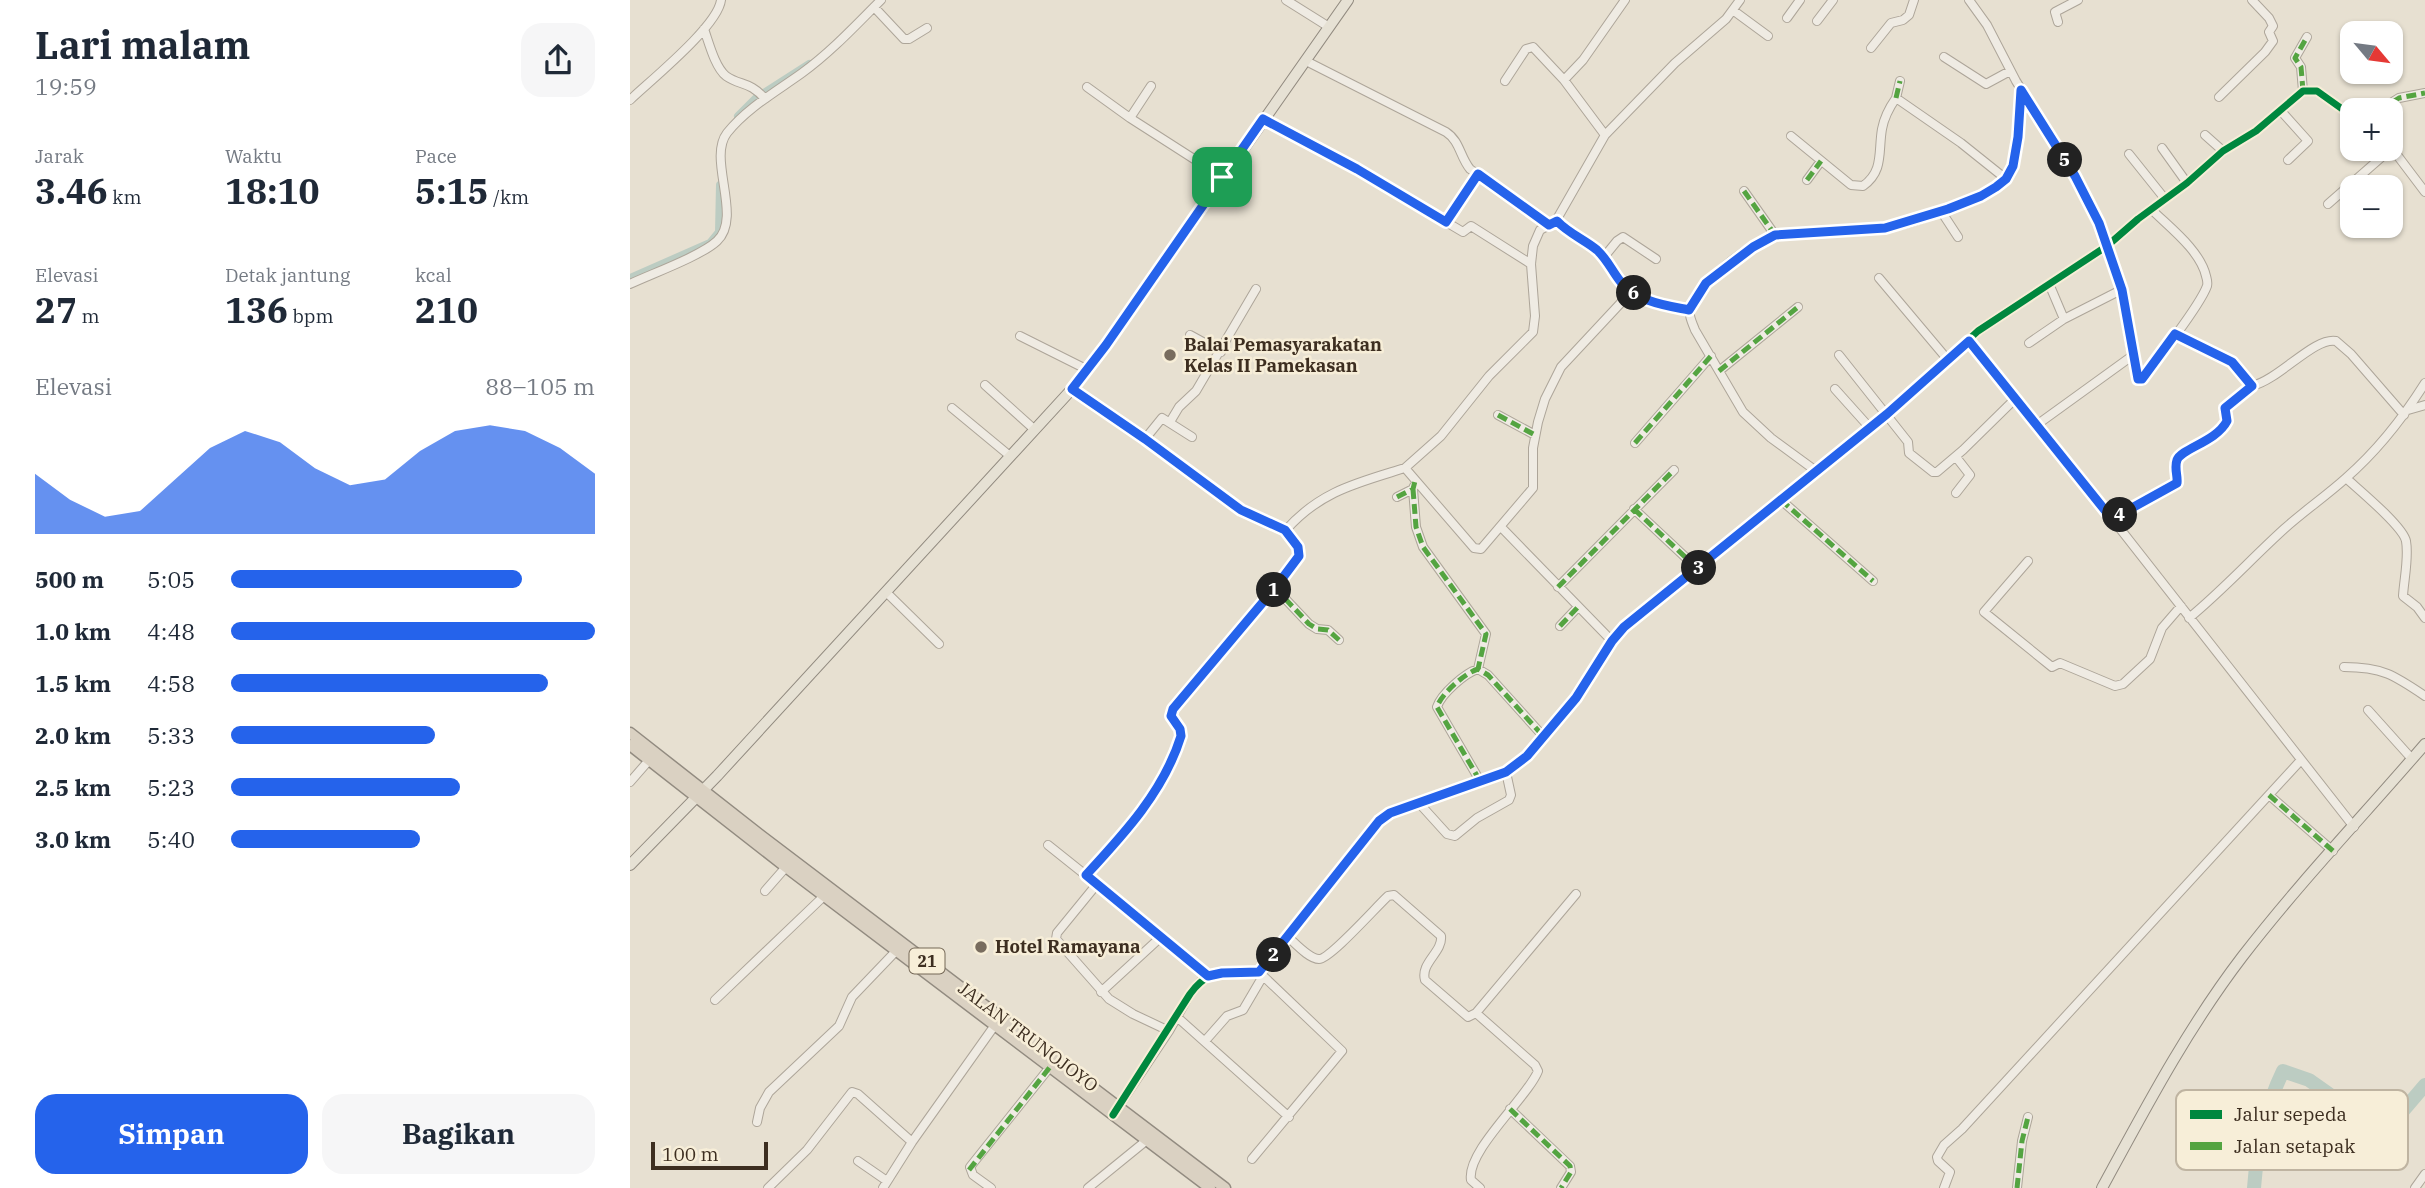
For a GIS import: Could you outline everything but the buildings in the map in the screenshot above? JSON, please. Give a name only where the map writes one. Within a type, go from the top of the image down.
[{"type":"highway","name":"JALAN TRUNOJOYO","points":[[630,733],[653,757],[786,867],[1050,1067],[1225,1188]]},
{"type":"highway","name":"JALAN TRUNOJOYO","points":[[630,746],[653,757]]},
{"type":"highway","name":"JALAN TRUNOJOYO","points":[[699,795],[1116,1111],[1147,1140],[1210,1188]]},
{"type":"main road","points":[[632,859],[699,795],[1072,389],[1348,0]]},
{"type":"main road","points":[[2103,1188],[2160,1079],[2242,957],[2425,744]]},
{"type":"street","points":[[630,100],[704,30],[720,8],[721,0]]},
{"type":"street","points":[[630,284],[715,243],[722,235],[726,218],[721,152],[723,140],[729,131],[761,95],[803,72],[881,0]]},
{"type":"street","points":[[1286,0],[1329,27]]},
{"type":"street","points":[[1564,80],[1583,60],[1625,0]]},
{"type":"street","points":[[1285,530],[1328,494],[1405,468],[1441,436],[1489,376],[1529,338],[1535,325],[1531,264],[1534,239],[1540,230],[1553,223],[1605,135],[1675,63],[1734,11],[1740,0]]},
{"type":"street","points":[[1787,18],[1800,0]]},
{"type":"street","points":[[1817,21],[1833,0]]},
{"type":"street","points":[[1871,48],[1891,23],[1903,20],[1909,15],[1914,0]]},
{"type":"street","points":[[1969,0],[1987,25],[2021,90],[2075,176],[2108,246],[2122,290],[2132,356],[2138,378],[2141,380],[2175,334],[2206,287],[2207,280],[2202,264],[2194,253],[2151,209]]},
{"type":"street","points":[[2058,22],[2055,12],[2078,0]]},
{"type":"street","points":[[2219,97],[2273,41],[2269,32],[2273,26],[2272,21],[2252,0]]},
{"type":"street","points":[[874,7],[904,39],[909,39],[927,28]]},
{"type":"street","points":[[1734,11],[1768,36]]},
{"type":"street","points":[[704,30],[723,73],[761,95]]},
{"type":"street","points":[[2303,91],[2301,66],[2295,58],[2307,37]]},
{"type":"street","points":[[1505,81],[1526,49],[1531,47],[1564,80],[1605,135]]},
{"type":"street","points":[[1944,57],[1987,85],[2010,71]]},
{"type":"street","points":[[1306,61],[1447,132],[1454,138],[1467,165],[1604,257],[1631,292],[1652,303],[1689,310]]},
{"type":"street","points":[[1791,136],[1853,186],[1863,186],[1880,163],[1881,131],[1884,119],[1896,98],[1899,81]]},
{"type":"street","points":[[1130,118],[1151,86]]},
{"type":"street","points":[[1087,87],[1222,177]]},
{"type":"street","points":[[1816,471],[1771,438],[1743,412],[1695,330],[1689,310],[1706,283],[1753,247],[1775,235],[1885,228],[1981,196],[2006,179],[2013,166],[2021,90]]},
{"type":"street","points":[[1205,1041],[1227,1016],[1243,1010],[1261,974],[1379,821],[1390,813],[1418,802],[1506,772],[1527,756],[1576,698],[1612,641],[1638,615],[1887,414],[1989,323],[2108,246],[2151,209],[2188,183],[2223,151],[2256,131],[2303,91],[2317,92],[2340,108]]},
{"type":"street","points":[[2399,98],[2425,93]]},
{"type":"street","points":[[1896,98],[1961,143],[2006,179]]},
{"type":"street","points":[[2281,111],[2308,141],[2288,160]]},
{"type":"street","points":[[1263,119],[1357,169],[1464,232],[1473,227],[1531,264]]},
{"type":"street","points":[[2205,135],[2223,151]]},
{"type":"street","points":[[2162,148],[2188,183]]},
{"type":"street","points":[[2129,154],[2165,199]]},
{"type":"street","points":[[1807,180],[1821,161]]},
{"type":"street","points":[[2328,204],[2376,161]]},
{"type":"street","points":[[2402,161],[2424,189]]},
{"type":"street","points":[[1446,222],[1478,174]]},
{"type":"street","points":[[1744,191],[1775,235]]},
{"type":"street","points":[[1941,211],[1958,237]]},
{"type":"street","points":[[1604,257],[1623,237],[1656,259]]},
{"type":"street","points":[[1879,278],[1948,360]]},
{"type":"street","points":[[2050,286],[2064,319]]},
{"type":"street","points":[[1170,422],[1179,407],[1196,391],[1256,289]]},
{"type":"street","points":[[2029,343],[2064,319],[2122,290]]},
{"type":"street","points":[[1405,468],[1414,485],[1476,549],[1481,549],[1532,488],[1535,435],[1545,399],[1561,367],[1631,292]]},
{"type":"street","points":[[1718,371],[1798,307]]},
{"type":"street","points":[[2175,334],[2232,362],[2252,386]]},
{"type":"street","points":[[1190,335],[1221,352]]},
{"type":"street","points":[[1020,336],[1086,369]]},
{"type":"street","points":[[1969,341],[2354,827]]},
{"type":"street","points":[[2112,519],[2177,483],[2176,464],[2180,456],[2200,446],[2223,428],[2227,421],[2225,408],[2252,386],[2275,377],[2323,342],[2336,341],[2406,413]]},
{"type":"street","points":[[1839,355],[1908,442],[1909,453],[1933,472],[1956,457],[2016,398]]},
{"type":"street","points":[[1634,443],[1711,356]]},
{"type":"street","points":[[2038,425],[2132,356]]},
{"type":"street","points":[[2189,618],[2284,529],[2346,478],[2406,413],[2425,383]]},
{"type":"street","points":[[985,385],[1035,430]]},
{"type":"street","points":[[1072,389],[1241,510],[1285,530],[1300,553],[1297,561],[1173,709],[1171,716],[1180,729],[1181,736],[1161,783],[1086,875]]},
{"type":"street","points":[[1835,389],[1870,428]]},
{"type":"street","points":[[2406,413],[2425,405]]},
{"type":"street","points":[[952,408],[1010,456]]},
{"type":"street","points":[[1498,415],[1535,435]]},
{"type":"street","points":[[1145,439],[1160,419],[1170,422],[1192,438]]},
{"type":"street","points":[[1956,457],[1970,475],[1956,493]]},
{"type":"street","points":[[1558,587],[1674,470]]},
{"type":"street","points":[[2346,478],[2392,521],[2404,536],[2407,547],[2403,596],[2417,607],[2425,618]]},
{"type":"street","points":[[1397,496],[1414,485]]},
{"type":"street","points":[[1414,485],[1416,527],[1423,547],[1486,634],[1478,669]]},
{"type":"street","points":[[1780,500],[1873,581]]},
{"type":"street","points":[[1634,509],[1698,569]]},
{"type":"street","points":[[1501,527],[1612,641]]},
{"type":"street","points":[[2028,561],[1984,612],[2050,666],[2054,667],[2060,663],[2115,686],[2123,684],[2150,659],[2162,628],[2181,606]]},
{"type":"street","points":[[1275,588],[1309,624],[1328,631],[1339,640]]},
{"type":"street","points":[[886,592],[939,644]]},
{"type":"street","points":[[1560,626],[1578,607]]},
{"type":"street","points":[[2344,667],[2370,667],[2381,670],[2425,696]]},
{"type":"street","points":[[1480,781],[1437,707],[1440,699],[1471,671],[1478,669],[1488,675],[1544,736]]},
{"type":"street","points":[[2368,710],[2412,759]]},
{"type":"street","points":[[630,782],[653,757]]},
{"type":"street","points":[[1944,1188],[1950,1172],[1937,1157],[1944,1145],[1962,1129],[2301,760]]},
{"type":"street","points":[[1418,802],[1447,834],[1455,836],[1478,818],[1509,800],[1511,795],[1506,772]]},
{"type":"street","points":[[2269,795],[2333,851]]},
{"type":"street","points":[[1048,845],[1208,976]]},
{"type":"street","points":[[765,891],[786,867]]},
{"type":"street","points":[[1097,884],[1056,937],[1101,992],[1118,1006],[1169,1031]]},
{"type":"street","points":[[1288,937],[1312,957],[1324,958],[1388,896],[1394,895],[1441,936],[1442,942],[1424,970],[1425,980],[1468,1017],[1476,1013],[1576,894]]},
{"type":"street","points":[[715,999],[824,895]]},
{"type":"street","points":[[1101,992],[1162,936]]},
{"type":"street","points":[[757,1122],[760,1108],[769,1092],[839,1026],[852,997],[897,950]]},
{"type":"street","points":[[1116,1111],[1196,986],[1208,976],[1222,973],[1261,974],[1342,1051],[1252,1158]]},
{"type":"street","points":[[1476,1013],[1537,1068],[1536,1076],[1510,1109],[1471,1169],[1471,1180],[1480,1188]]},
{"type":"street","points":[[1177,1017],[1289,1117]]},
{"type":"street","points":[[858,1161],[885,1185],[912,1142],[995,1025]]},
{"type":"street","points":[[991,1188],[971,1173],[970,1167],[1050,1067]]},
{"type":"street","points":[[770,1187],[807,1150],[852,1092],[912,1142]]},
{"type":"street","points":[[1510,1109],[1570,1166],[1571,1172],[1561,1188]]},
{"type":"street","points":[[2017,1188],[2022,1141],[2028,1117]]},
{"type":"street","points":[[1088,1188],[1147,1140]]},
{"type":"street","points":[[2415,1188],[2425,1174]]},
{"type":"waterway","points":[[738,116],[756,98],[809,64]]},
{"type":"waterway","points":[[630,278],[710,243],[719,232],[720,185]]},
{"type":"waterway","points":[[2275,1090],[2283,1071],[2309,1080],[2323,1090]]},
{"type":"waterway","points":[[2408,1105],[2425,1085]]},
{"type":"waterway","points":[[2254,1188],[2256,1170]]},
{"type":"marked path","points":[[2303,91],[2301,67],[2295,58],[2307,37]]},
{"type":"marked path","points":[[1896,98],[1900,81]]},
{"type":"marked path","points":[[2399,98],[2425,93]]},
{"type":"marked path","points":[[1807,180],[1821,161]]},
{"type":"marked path","points":[[1744,191],[1775,235]]},
{"type":"marked path","points":[[1719,371],[1798,307]]},
{"type":"marked path","points":[[1635,443],[1711,356]]},
{"type":"marked path","points":[[1498,415],[1535,435]]},
{"type":"marked path","points":[[1558,587],[1674,470]]},
{"type":"marked path","points":[[1397,497],[1413,489],[1415,481]]},
{"type":"marked path","points":[[1413,489],[1416,527],[1423,547],[1486,634],[1478,669]]},
{"type":"marked path","points":[[1781,500],[1873,581]]},
{"type":"marked path","points":[[1634,509],[1698,569]]},
{"type":"marked path","points":[[1275,588],[1309,624],[1317,629],[1328,630],[1339,640]]},
{"type":"marked path","points":[[1560,626],[1578,607]]},
{"type":"marked path","points":[[1480,781],[1437,707],[1448,690],[1467,675],[1478,669],[1488,675],[1543,736]]},
{"type":"marked path","points":[[2269,795],[2333,851]]},
{"type":"marked path","points":[[969,1170],[1050,1067]]},
{"type":"marked path","points":[[1510,1109],[1570,1166],[1571,1172],[1561,1188]]},
{"type":"marked path","points":[[2017,1188],[2022,1141],[2028,1117]]},
{"type":"cycle path","points":[[1113,1115],[1198,984],[1214,975],[1259,972],[1379,821],[1390,813],[1418,802],[1506,772],[1527,756],[1576,698],[1612,641],[1624,627],[1887,414],[1978,331],[2107,246],[2223,151],[2256,131],[2303,91],[2317,91],[2340,107]]},
{"type":"cycle path","points":[[1072,389],[1145,439],[1241,511],[1285,531],[1300,551],[1293,566],[1173,709],[1171,716],[1180,729],[1181,736],[1164,775],[1128,827],[1086,875]]},
{"type":"place","name":"Balai Pemasyarakatan Kelas II Pamekasan","points":[[1170,355]]},
{"type":"place","name":"Hotel Ramayana","points":[[981,947]]},
{"type":"route","points":[[2021,90],[2075,176],[2099,223],[2122,290],[2138,379],[2142,379],[2175,334],[2232,362],[2252,386],[2225,408],[2227,421],[2223,428],[2200,446],[2180,456],[2176,464],[2177,483],[2112,519],[1969,341],[1887,414],[1709,561],[1624,627],[1612,641],[1576,698],[1520,763],[1506,772],[1390,813],[1368,833],[1266,966],[1254,973],[1208,976],[1086,875],[1161,783],[1181,736],[1180,729],[1171,716],[1173,709],[1293,566],[1300,551],[1285,530],[1241,510],[1072,389],[1106,345],[1222,177],[1263,119],[1357,169],[1446,222],[1478,174],[1549,225],[1557,221],[1576,234],[1604,257],[1631,292],[1652,303],[1689,310],[1706,283],[1765,239],[1775,235],[1885,228],[1948,209],[1996,187],[2006,179],[2013,166],[2021,90]]}]
